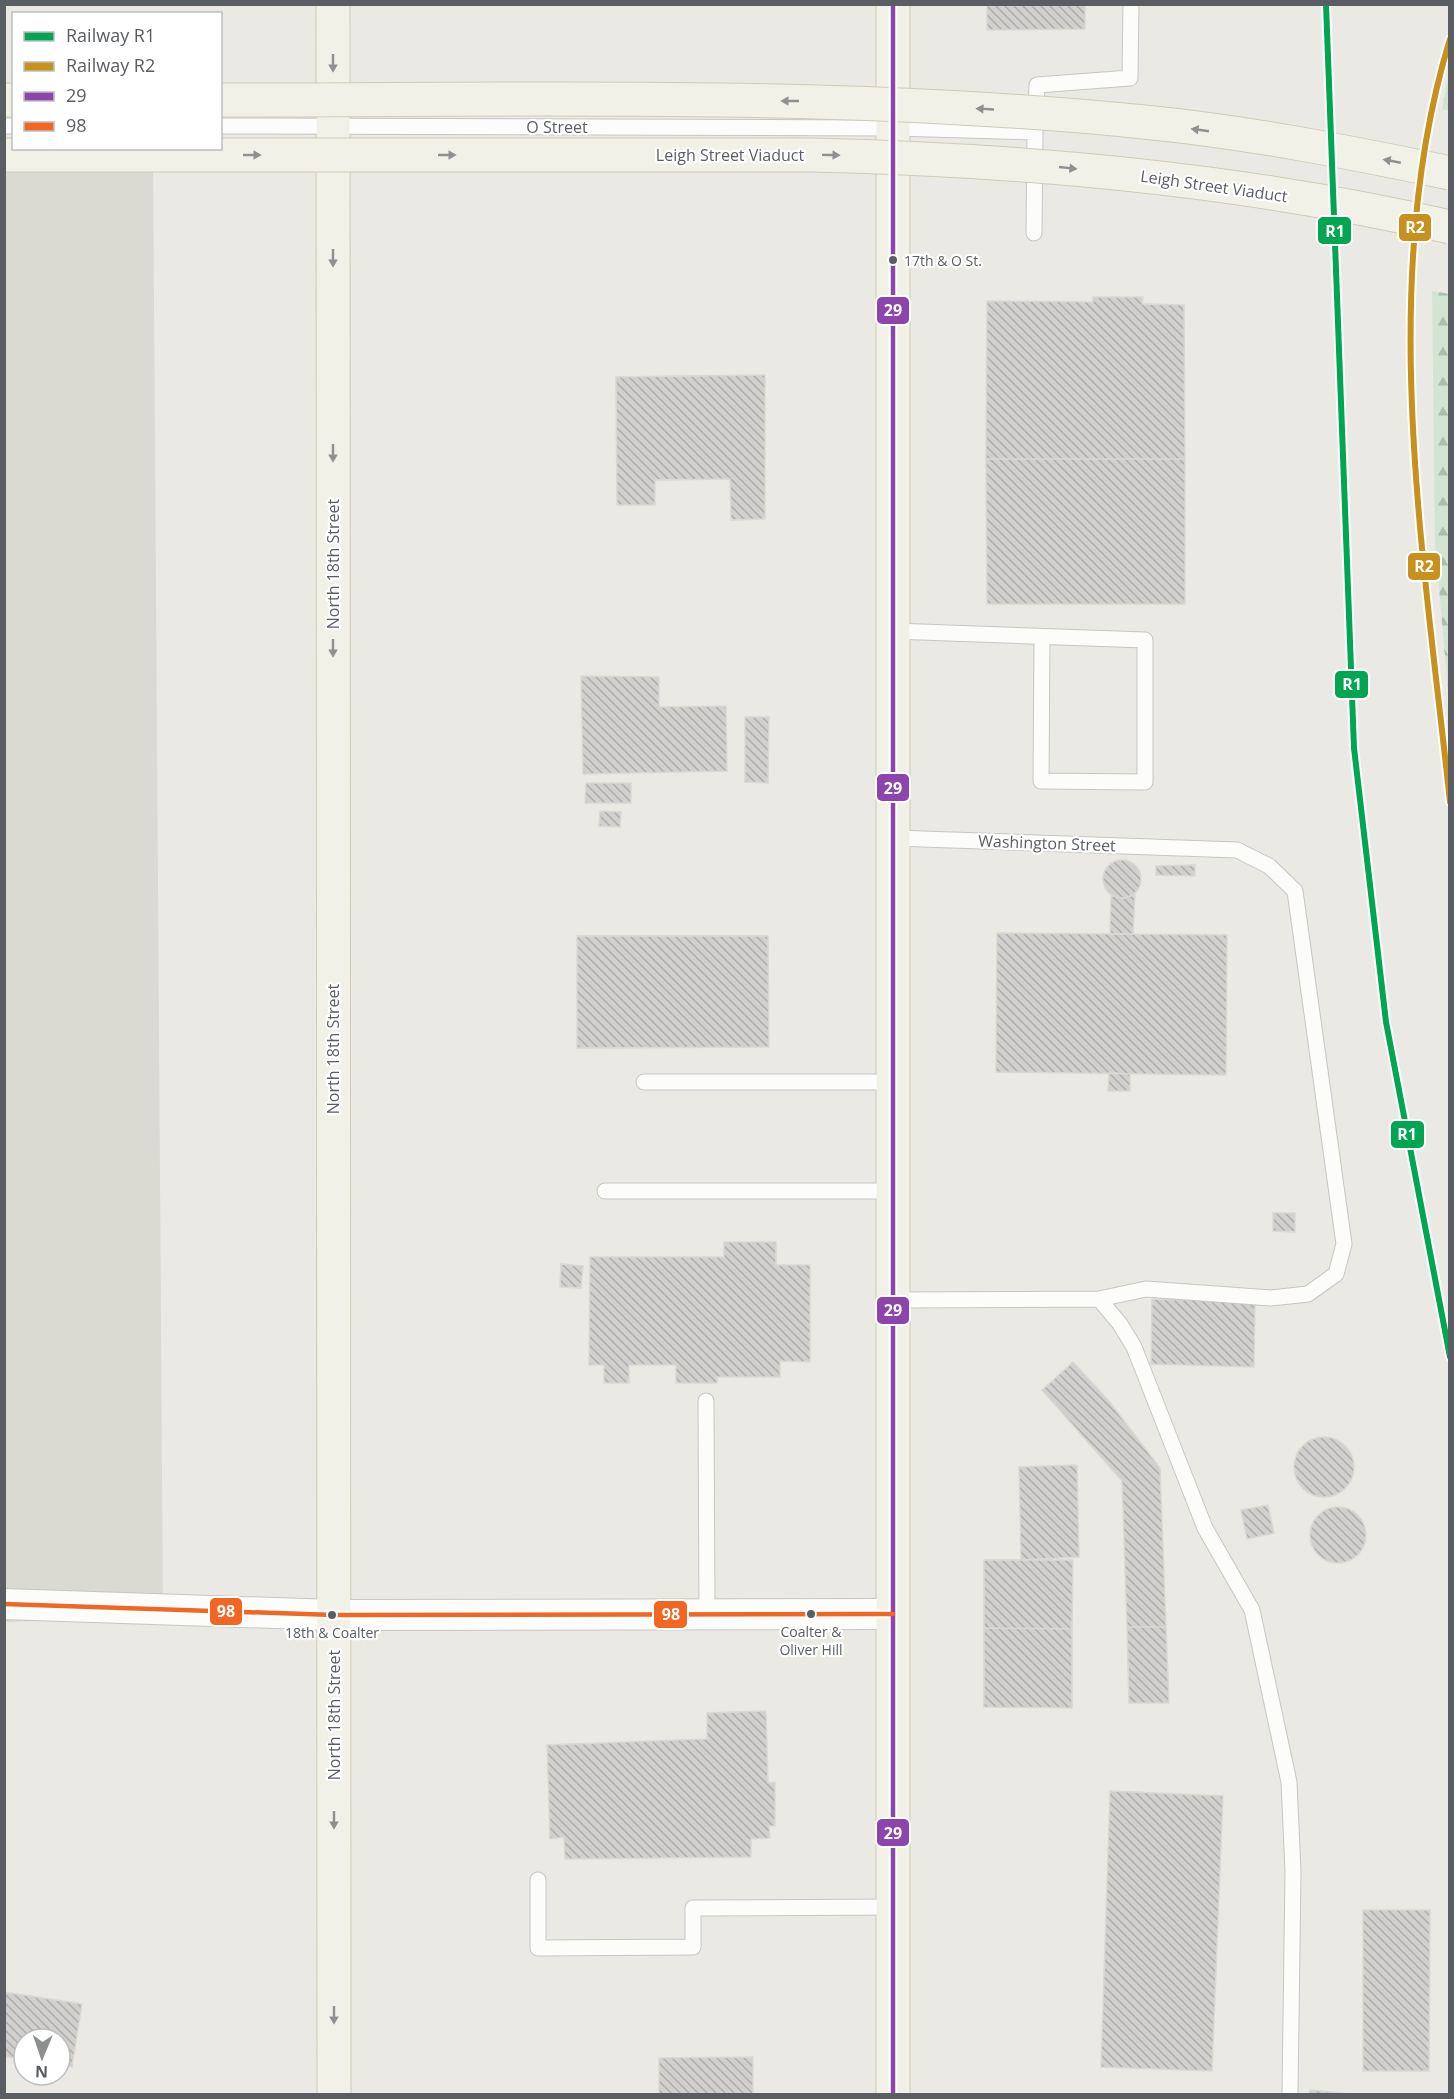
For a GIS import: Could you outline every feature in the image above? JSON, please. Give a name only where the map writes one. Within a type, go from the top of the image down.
[{"type":"main road","name":"North 18th Street","points":[[333,4],[334,2094]]},
{"type":"main road","points":[[893,4],[893,2094]]},
{"type":"main road","points":[[222,100],[840,101],[1022,111],[1147,122],[1267,139],[1449,173]]},
{"type":"main road","name":"Leigh Street Viaduct","points":[[4,154],[801,155],[933,158],[1060,166],[1179,180],[1300,198],[1449,227]]},
{"type":"street","points":[[4,1604],[334,1615],[893,1614]]},
{"type":"lane","points":[[1034,233],[1037,85],[1130,78],[1131,4]]},
{"type":"lane","name":"O Street","points":[[222,126],[893,128],[1035,132]]},
{"type":"lane","points":[[893,631],[1145,640],[1145,782],[1041,781],[1042,637]]},
{"type":"lane","name":"Washington Street","points":[[893,838],[1237,850],[1269,866],[1295,891],[1344,1244],[1336,1274],[1308,1294],[1271,1298],[1146,1289],[1099,1299],[893,1300]]},
{"type":"lane","points":[[644,1082],[894,1082]]},
{"type":"lane","points":[[604,1191],[893,1191]]},
{"type":"lane","points":[[1099,1299],[1120,1324],[1134,1347],[1205,1528],[1252,1610],[1289,1782],[1293,1872],[1290,2094]]},
{"type":"lane","points":[[706,1401],[707,1614]]},
{"type":"lane","points":[[538,1880],[538,1948],[693,1947],[693,1908],[893,1907]]},
{"type":"shaded area","points":[[4,155],[153,155],[163,1617],[5,1622]]},
{"type":"green space","points":[[1449,75],[1450,111],[1442,109]]},
{"type":"green space","points":[[1432,291],[1450,294],[1449,703],[1435,542]]},
{"type":"building","points":[[987,4],[1085,4],[1085,29],[987,30]]},
{"type":"building","points":[[1093,297],[1143,297],[1142,304],[1184,305],[1185,459],[986,459],[987,301],[1093,302]]},
{"type":"building","points":[[765,375],[765,519],[731,520],[730,479],[655,480],[655,505],[617,505],[616,377]]},
{"type":"building","points":[[986,459],[1185,459],[1185,604],[987,604]]},
{"type":"building","points":[[581,676],[659,677],[659,707],[726,706],[727,771],[583,774]]},
{"type":"building","points":[[745,717],[769,717],[768,783],[745,782]]},
{"type":"building","points":[[586,783],[631,783],[631,803],[585,803]]},
{"type":"building","points":[[600,811],[621,812],[620,827],[599,826]]},
{"type":"building","points":[[1122,860],[1129,861],[1135,866],[1140,872],[1140,886],[1135,892],[1129,897],[1122,898],[1115,897],[1109,892],[1104,886],[1103,879],[1104,872],[1109,866],[1115,861]]},
{"type":"building","points":[[1195,865],[1195,876],[1156,875],[1156,866]]},
{"type":"building","points":[[1135,894],[1133,934],[1110,934],[1111,895],[1123,899]]},
{"type":"building","points":[[997,933],[1227,935],[1226,1075],[996,1072]]},
{"type":"building","points":[[577,936],[768,936],[769,1047],[577,1048]]},
{"type":"building","points":[[1109,1073],[1130,1074],[1130,1091],[1108,1091]]},
{"type":"building","points":[[1273,1213],[1295,1213],[1295,1232],[1273,1231]]},
{"type":"building","points":[[724,1242],[776,1242],[776,1265],[810,1265],[810,1362],[780,1361],[780,1377],[717,1377],[717,1383],[676,1383],[676,1365],[629,1365],[629,1383],[604,1383],[604,1365],[589,1365],[590,1257],[724,1257]]},
{"type":"building","points":[[561,1264],[583,1266],[581,1288],[560,1287]]},
{"type":"building","points":[[1152,1299],[1255,1302],[1254,1367],[1151,1364]]},
{"type":"building","points":[[1073,1362],[1109,1401],[1160,1468],[1166,1627],[1127,1627],[1122,1481],[1042,1390]]},
{"type":"building","points":[[1324,1437],[1341,1442],[1349,1450],[1354,1467],[1349,1484],[1341,1492],[1324,1497],[1307,1492],[1299,1484],[1294,1467],[1299,1450],[1307,1442]]},
{"type":"building","points":[[1077,1465],[1079,1557],[1021,1560],[1019,1467]]},
{"type":"building","points":[[1268,1505],[1274,1533],[1247,1539],[1241,1510]]},
{"type":"building","points":[[1332,1507],[1344,1507],[1354,1511],[1362,1519],[1366,1535],[1362,1551],[1354,1559],[1344,1563],[1332,1563],[1322,1559],[1314,1551],[1310,1541],[1310,1529],[1314,1519],[1322,1511]]},
{"type":"building","points":[[984,1560],[1073,1560],[1072,1629],[984,1628]]},
{"type":"building","points":[[1127,1627],[1166,1627],[1169,1703],[1129,1703]]},
{"type":"building","points":[[984,1628],[1072,1629],[1072,1708],[984,1707]]},
{"type":"building","points":[[766,1711],[768,1783],[775,1782],[775,1826],[769,1826],[770,1838],[751,1839],[751,1857],[565,1859],[564,1837],[550,1839],[547,1745],[707,1739],[707,1713]]},
{"type":"building","points":[[1110,1791],[1223,1796],[1212,2071],[1101,2067]]},
{"type":"building","points":[[1363,1910],[1430,1910],[1429,2071],[1363,2071]]},
{"type":"building","points":[[4,1992],[82,2004],[72,2067],[72,2027],[12,2027],[12,2058],[4,2056]]},
{"type":"building","points":[[753,2057],[753,2094],[659,2094],[659,2058]]},
{"type":"building","points":[[1310,2090],[1350,2094],[1309,2094]]},
{"type":"railway","points":[[1450,39],[1428,131],[1415,225],[1411,321],[1412,419],[1419,516],[1450,802]]},
{"type":"rail line","name":"R1","points":[[1326,4],[1354,748],[1386,1022],[1450,1357]]},
{"type":"rail line","name":"R2","points":[[1450,39],[1428,131],[1415,225],[1411,321],[1412,419],[1419,516],[1450,802]]},
{"type":"transit line","name":"29","points":[[893,4],[893,2094]]},
{"type":"transit line","name":"98","points":[[4,1604],[334,1615],[893,1614]]},
{"type":"place","name":"17th & O St.","points":[[893,260]]},
{"type":"place","name":"Coalter & Oliver Hill","points":[[811,1614]]},
{"type":"place","name":"18th & Coalter","points":[[332,1615]]}]
